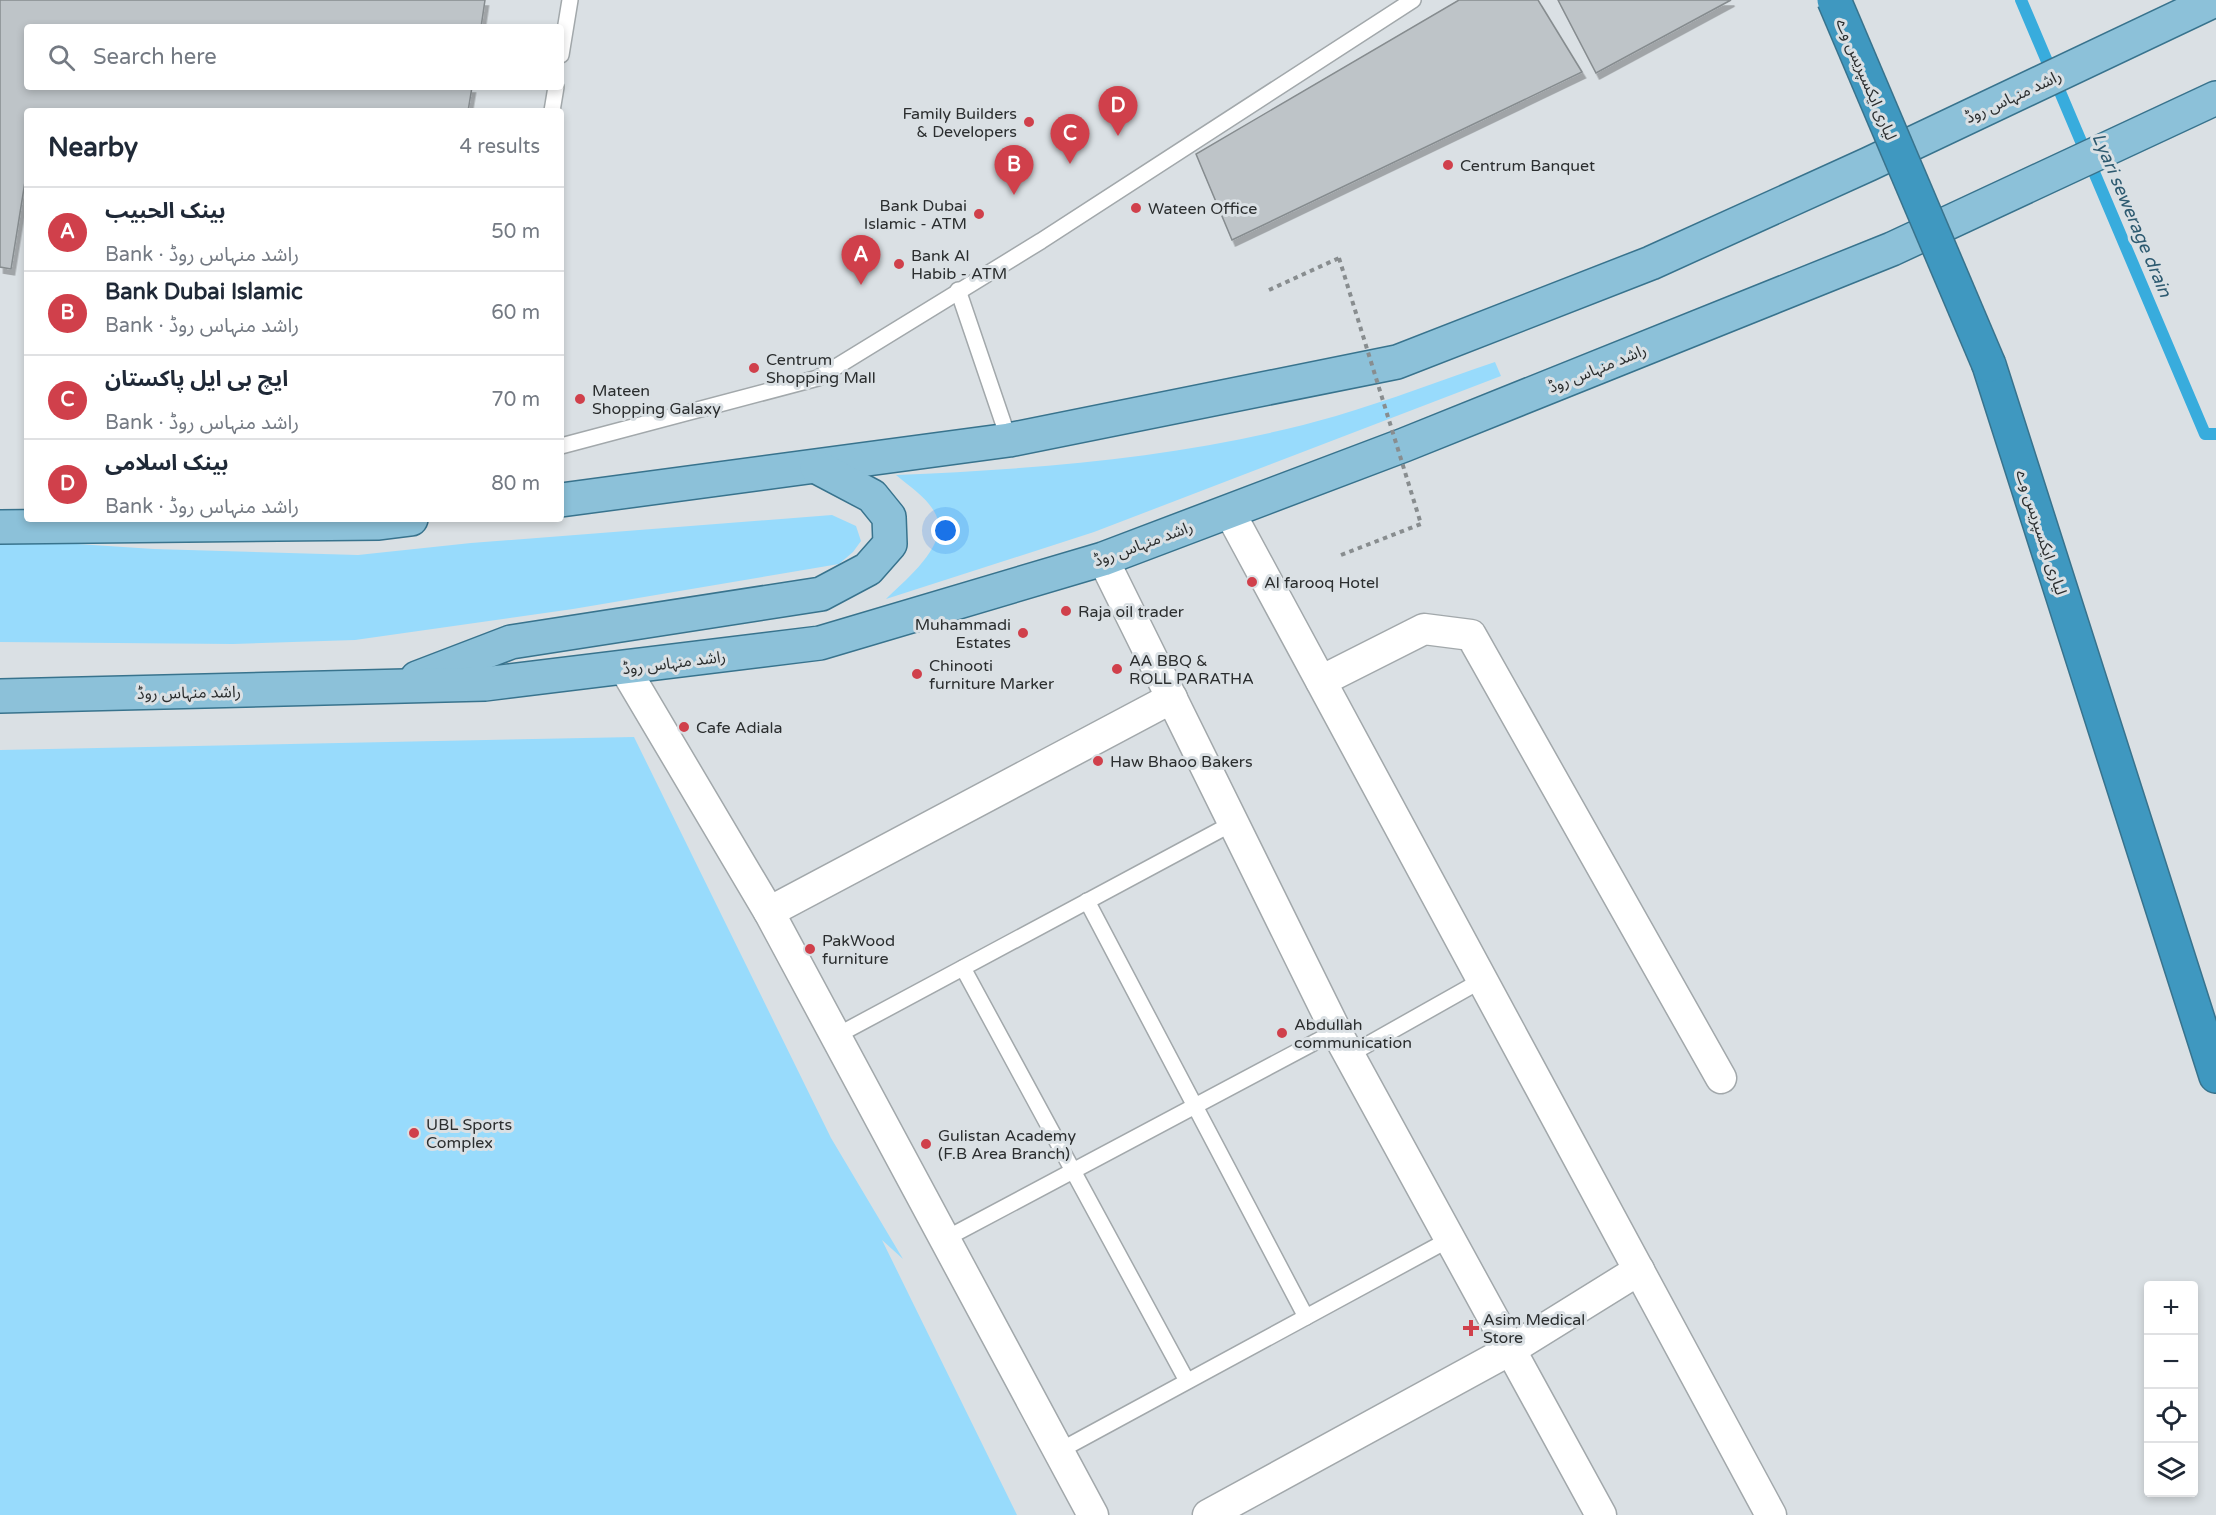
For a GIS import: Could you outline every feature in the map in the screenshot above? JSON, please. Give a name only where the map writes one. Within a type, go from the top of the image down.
[{"type":"highway","name":"لیاری ایکسپریس وے","points":[[1834,0],[1989,365],[2216,1076]]},
{"type":"main road","name":"راشد منہاس روڈ","points":[[564,500],[1009,440],[1397,362],[1651,263],[1869,164],[2215,0]]},
{"type":"main road","name":"راشد منہاس روڈ","points":[[0,696],[485,684],[625,669],[820,643],[1103,559],[1404,445],[1892,249],[2216,98]]},
{"type":"main road","points":[[393,687],[511,642],[820,594],[840,584],[868,569],[890,544],[890,517],[872,496],[817,467]]},
{"type":"main road","points":[[0,527],[79,523],[387,522]]},
{"type":"street","points":[[1229,511],[1771,1515]]},
{"type":"street","points":[[1103,559],[1342,1043],[1601,1515]]},
{"type":"street","points":[[1321,681],[1424,629],[1471,635],[1721,1078]]},
{"type":"street","points":[[625,669],[769,912],[1093,1515]]},
{"type":"street","points":[[769,912],[1172,698]]},
{"type":"street","points":[[1208,1515],[1510,1350],[1639,1270]]},
{"type":"lane","points":[[564,37],[570,0]]},
{"type":"lane","points":[[564,445],[818,378],[1041,241],[1413,0]]},
{"type":"lane","points":[[552,108],[556,90]]},
{"type":"lane","points":[[958,290],[1009,440]]},
{"type":"lane","points":[[836,1035],[1233,823]]},
{"type":"lane","points":[[1087,901],[1306,1317]]},
{"type":"lane","points":[[963,968],[1187,1381]]},
{"type":"lane","points":[[945,1239],[1195,1107],[1482,980]]},
{"type":"lane","points":[[1059,1451],[1450,1239]]},
{"type":"path","points":[[1269,290],[1339,258],[1421,524],[1341,555]]},
{"type":"shaded area","points":[[1495,362],[1501,376],[1094,532],[886,599],[914,572],[931,550],[937,538],[939,526],[936,515],[929,504],[896,475],[1062,465],[1228,442],[1336,416]]},
{"type":"shaded area","points":[[832,515],[856,526],[861,541],[853,552],[839,564],[573,609],[355,640],[233,644],[0,642],[0,539],[154,549],[358,555],[471,543]]},
{"type":"shaded area","name":"UBL Sports Complex","points":[[634,737],[831,1138],[903,1259],[882,1240],[1017,1515],[0,1515],[0,750]]},
{"type":"building","points":[[0,0],[485,0],[481,24],[24,24],[24,90],[472,90],[468,108],[24,108],[24,188],[11,269],[0,267]]},
{"type":"building","name":"Centrum Banquet","points":[[1459,0],[1538,0],[1582,72],[1232,240],[1196,154]]},
{"type":"building","points":[[1558,0],[1731,0],[1596,73]]},
{"type":"waterway","name":"Lyari sewerage drain","points":[[2021,0],[2205,434],[2216,434]]},
{"type":"place","name":"Family Builders & Developers","points":[[1029,122]]},
{"type":"place","name":"بینک اسلامی","points":[[1118,136]]},
{"type":"place","name":"ایچ بی ایل پاکستان","points":[[1070,164]]},
{"type":"place","name":"Centrum Banquet","points":[[1448,165]]},
{"type":"place","name":"Bank Dubai Islamic","points":[[1014,195]]},
{"type":"place","name":"Wateen Office","points":[[1136,208]]},
{"type":"place","name":"Bank Dubai Islamic - ATM","points":[[979,214]]},
{"type":"place","name":"Bank Al Habib - ATM","points":[[899,264]]},
{"type":"place","name":"بينک الحبيب","points":[[861,285]]},
{"type":"place","name":"Centrum Shopping Mall","points":[[754,368]]},
{"type":"place","name":"Mateen Shopping Galaxy","points":[[580,399]]},
{"type":"place","name":"Al farooq Hotel","points":[[1252,582]]},
{"type":"place","name":"Raja oil trader","points":[[1066,611]]},
{"type":"place","name":"Muhammadi Estates","points":[[1023,633]]},
{"type":"place","name":"AA BBQ & ROLL PARATHA","points":[[1117,669]]},
{"type":"place","name":"Chinooti furniture Marker","points":[[917,674]]},
{"type":"place","name":"Cafe Adiala","points":[[684,727]]},
{"type":"place","name":"Haw Bhaoo Bakers","points":[[1098,761]]},
{"type":"place","name":"PakWood furniture","points":[[810,949]]},
{"type":"place","name":"Abdullah communication","points":[[1282,1033]]},
{"type":"place","name":"UBL Sports Complex","points":[[414,1133]]},
{"type":"place","name":"Gulistan Academy (F.B Area Branch)","points":[[926,1144]]},
{"type":"place","name":"Asim Medical Store","points":[[1471,1328]]}]
